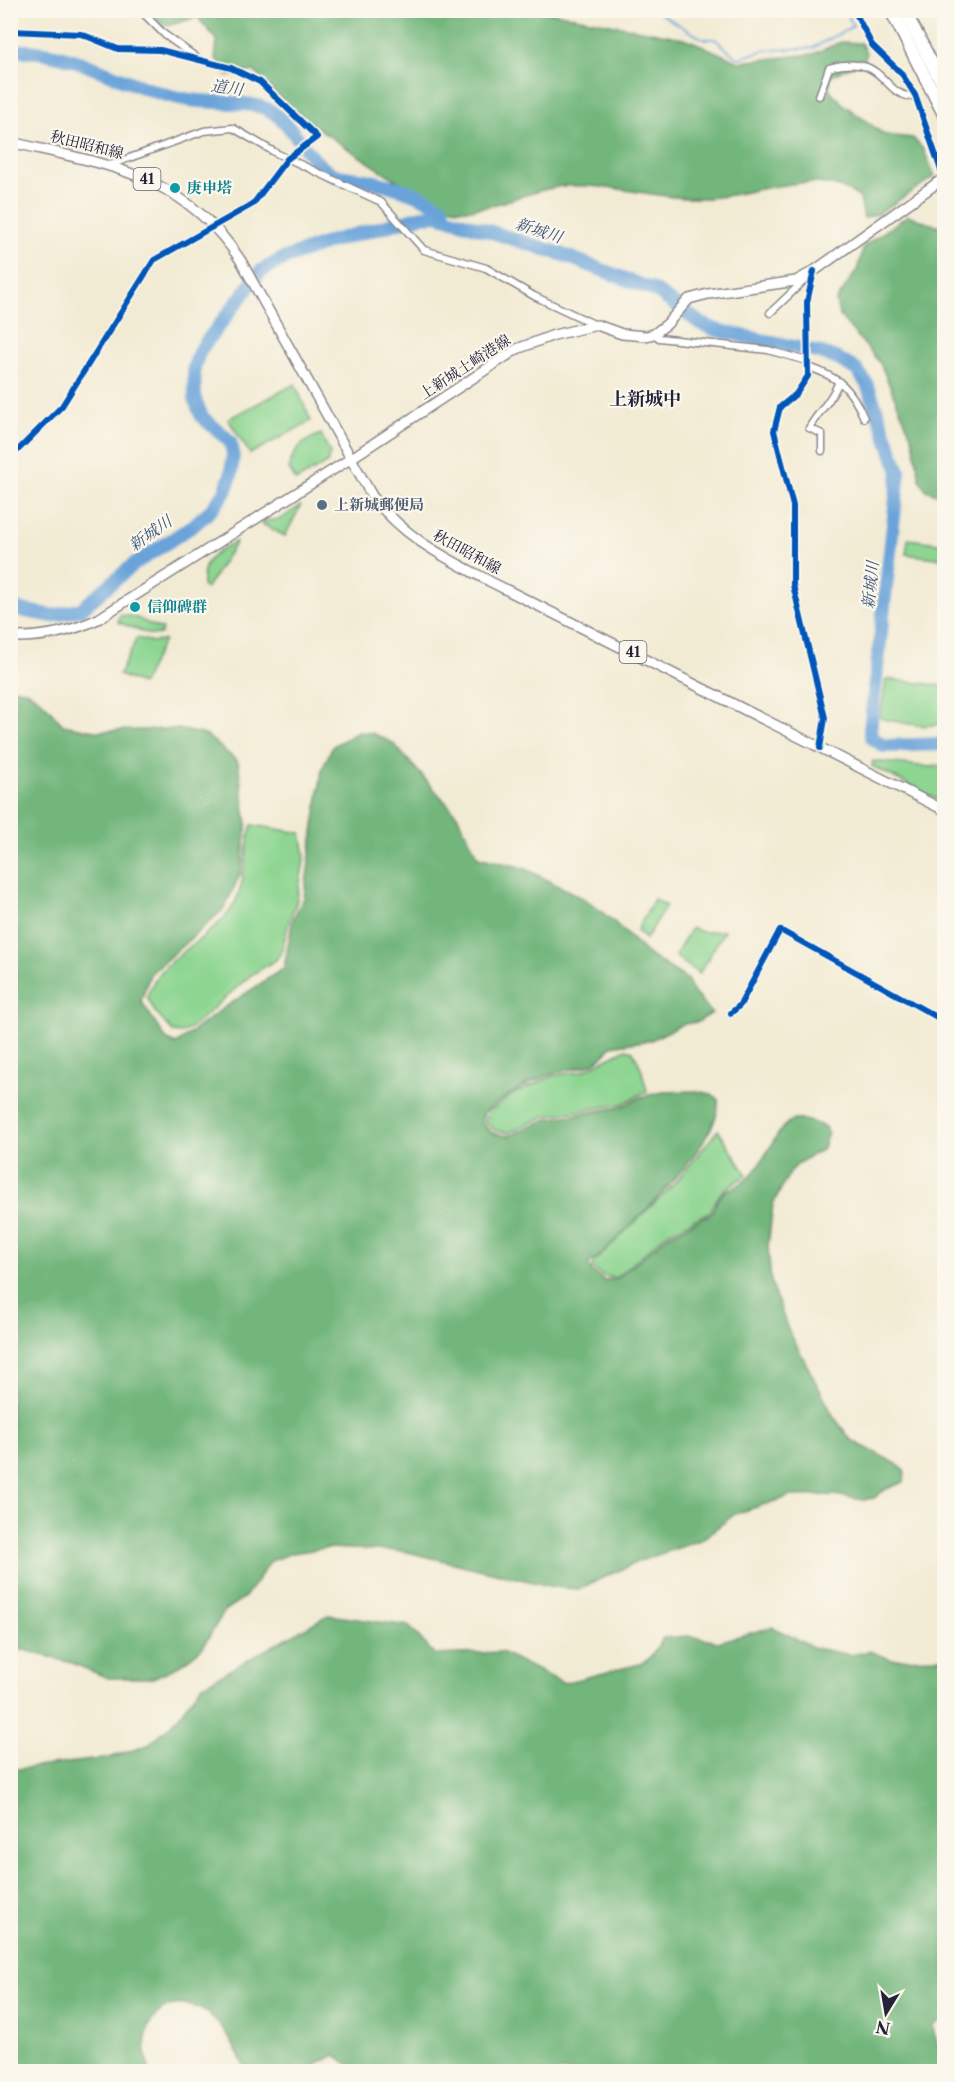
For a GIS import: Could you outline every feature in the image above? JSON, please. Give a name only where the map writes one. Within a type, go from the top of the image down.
[{"type":"highway","points":[[891,10],[945,114]]},
{"type":"highway","points":[[904,10],[945,87]]},
{"type":"main road","name":"秋田昭和線","points":[[10,142],[135,172],[198,210],[229,242],[372,496],[389,517],[425,546],[945,810]]},
{"type":"main road","points":[[654,334],[667,324],[688,299],[796,281],[944,179]]},
{"type":"main road","name":"上新城土崎港線","points":[[10,637],[43,636],[74,629],[98,619],[518,349],[554,334],[597,325],[637,336],[654,334]]},
{"type":"street","points":[[140,10],[165,35],[200,60]]},
{"type":"street","points":[[854,10],[872,45],[902,74],[915,97],[944,179]]},
{"type":"street","points":[[10,31],[81,34],[118,49],[160,50],[231,68],[260,82],[317,137],[287,159],[253,204],[154,260],[62,406],[10,458]]},
{"type":"street","points":[[819,96],[829,69],[848,63],[867,66],[885,77],[889,85],[906,97],[915,97]]},
{"type":"street","points":[[110,165],[204,131],[227,127],[239,130],[287,159],[381,202],[424,250],[486,268],[534,296],[597,325]]},
{"type":"street","points":[[770,313],[793,294],[813,271]]},
{"type":"street","points":[[813,271],[807,302],[805,383],[780,407],[774,431],[793,506],[793,585],[825,718],[820,748]]},
{"type":"street","points":[[654,334],[658,338],[768,350],[807,361],[850,390],[864,418]]},
{"type":"street","points":[[822,451],[822,434],[809,428],[824,404],[833,397],[839,381]]},
{"type":"street","points":[[731,1012],[740,1005],[780,930],[945,1021]]},
{"type":"green space","points":[[147,11],[544,11],[687,39],[739,62],[813,54],[841,42],[861,43],[866,53],[865,60],[831,76],[829,89],[843,104],[885,135],[913,138],[923,149],[935,176],[878,214],[864,218],[860,198],[843,189],[825,184],[806,183],[787,184],[710,198],[674,197],[602,187],[565,186],[485,207],[450,208],[414,192],[335,140],[301,115],[254,71],[227,76],[215,58],[217,40],[197,17],[164,27]]},
{"type":"green space","points":[[908,215],[944,227],[944,497],[926,490],[920,480],[913,440],[880,363],[839,315],[836,301],[857,270],[864,246]]},
{"type":"green space","points":[[295,384],[311,421],[250,454],[228,419]]},
{"type":"green space","points":[[321,434],[330,453],[327,463],[296,481],[289,469],[293,456],[304,443]]},
{"type":"green space","points":[[301,505],[285,536],[262,524],[265,521],[281,519]]},
{"type":"green space","points":[[908,539],[944,544],[944,559],[906,554]]},
{"type":"green space","points":[[235,541],[206,589],[203,587],[203,577],[206,564],[215,554]]},
{"type":"green space","points":[[120,615],[133,617],[162,629],[161,634],[151,635],[118,622]]},
{"type":"green space","points":[[137,638],[153,642],[164,640],[142,684],[119,675]]},
{"type":"green space","points":[[886,679],[944,686],[944,722],[922,725],[880,717]]},
{"type":"green space","points":[[11,688],[34,695],[63,725],[95,731],[177,729],[206,735],[238,762],[247,825],[241,872],[224,909],[150,974],[141,1001],[166,1039],[176,1044],[222,1009],[284,968],[293,918],[304,898],[322,769],[333,746],[358,732],[372,733],[393,743],[457,815],[478,857],[524,868],[586,900],[612,920],[650,956],[687,979],[694,993],[712,1013],[698,1022],[683,1024],[651,1040],[611,1046],[597,1061],[531,1082],[484,1113],[482,1122],[492,1133],[508,1136],[548,1119],[621,1107],[641,1097],[663,1092],[697,1091],[711,1094],[718,1099],[716,1116],[692,1158],[653,1203],[602,1254],[588,1264],[591,1271],[604,1280],[616,1279],[668,1236],[712,1213],[726,1190],[740,1184],[753,1174],[779,1133],[789,1122],[803,1120],[825,1127],[828,1133],[822,1150],[800,1162],[790,1172],[773,1204],[768,1246],[771,1282],[787,1327],[834,1417],[851,1440],[897,1464],[905,1472],[904,1482],[886,1489],[874,1498],[863,1500],[835,1495],[791,1496],[735,1514],[701,1540],[637,1562],[579,1589],[554,1587],[403,1551],[326,1548],[292,1553],[271,1561],[245,1597],[225,1610],[202,1648],[179,1666],[153,1678],[108,1678],[72,1663],[24,1650],[11,1652]]},
{"type":"green space","points":[[873,761],[931,767],[944,765],[944,803],[872,766]]},
{"type":"green space","points":[[252,825],[301,833],[305,855],[296,904],[281,953],[276,960],[251,975],[191,1028],[182,1033],[173,1032],[155,1012],[147,997],[162,970],[212,930],[233,906],[241,887]]},
{"type":"green space","points":[[654,899],[666,906],[646,939],[637,930]]},
{"type":"green space","points":[[691,928],[702,932],[724,931],[699,974],[675,956]]},
{"type":"green space","points":[[626,1049],[633,1051],[641,1068],[647,1091],[622,1104],[546,1116],[508,1133],[494,1130],[485,1121],[489,1112],[513,1094],[553,1076],[583,1071]]},
{"type":"green space","points":[[718,1130],[747,1175],[724,1190],[710,1212],[668,1233],[615,1278],[603,1276],[592,1268],[593,1263],[675,1183]]},
{"type":"green space","points":[[328,1615],[409,1626],[435,1655],[501,1652],[563,1683],[640,1664],[649,1659],[663,1638],[690,1636],[718,1642],[772,1627],[815,1648],[851,1655],[869,1651],[891,1659],[944,1658],[944,2018],[933,2026],[943,2060],[943,2071],[359,2072],[335,2055],[320,2062],[309,2071],[247,2071],[228,2036],[216,2020],[200,2009],[185,2005],[172,2006],[161,2011],[153,2019],[145,2043],[150,2071],[11,2071],[11,1770],[109,1758],[148,1745],[174,1722],[201,1686]]},
{"type":"waterway","points":[[654,10],[703,39],[715,39],[740,58],[765,50],[813,48],[853,26],[846,10]]},
{"type":"waterway","points":[[937,10],[944,22]]},
{"type":"waterway","name":"道川","points":[[10,51],[34,51],[56,55],[167,95],[190,100],[260,106],[286,123],[308,152],[325,169],[335,175],[371,181],[418,195],[443,209],[445,217]]},
{"type":"waterway","name":"新城川","points":[[10,608],[53,616],[81,609],[133,565],[194,525],[212,509],[225,492],[231,475],[233,453],[230,441],[202,417],[195,400],[194,367],[200,350],[261,271],[283,259],[329,242],[422,216],[438,215],[561,254],[656,291],[700,323],[716,330],[822,353],[857,370],[867,384],[899,471],[870,731],[872,738],[884,746],[944,744]]},
{"type":"cycle path","points":[[854,10],[872,45],[902,74],[915,95],[944,179]]},
{"type":"cycle path","points":[[10,31],[81,34],[118,49],[160,50],[231,68],[260,82],[317,137],[287,159],[253,204],[154,260],[62,406],[10,458]]},
{"type":"cycle path","points":[[814,271],[807,302],[808,376],[796,394],[780,407],[774,431],[793,506],[793,585],[825,718],[820,748]]},
{"type":"cycle path","points":[[731,1013],[740,1005],[780,930],[944,1021]]},
{"type":"place","name":"庚申塔","points":[[175,188]]},
{"type":"place","name":"上新城郵便局","points":[[322,505]]},
{"type":"place","name":"信仰碑群","points":[[135,607]]},
{"type":"district","name":"上新城中","points":[[645,399]]}]
